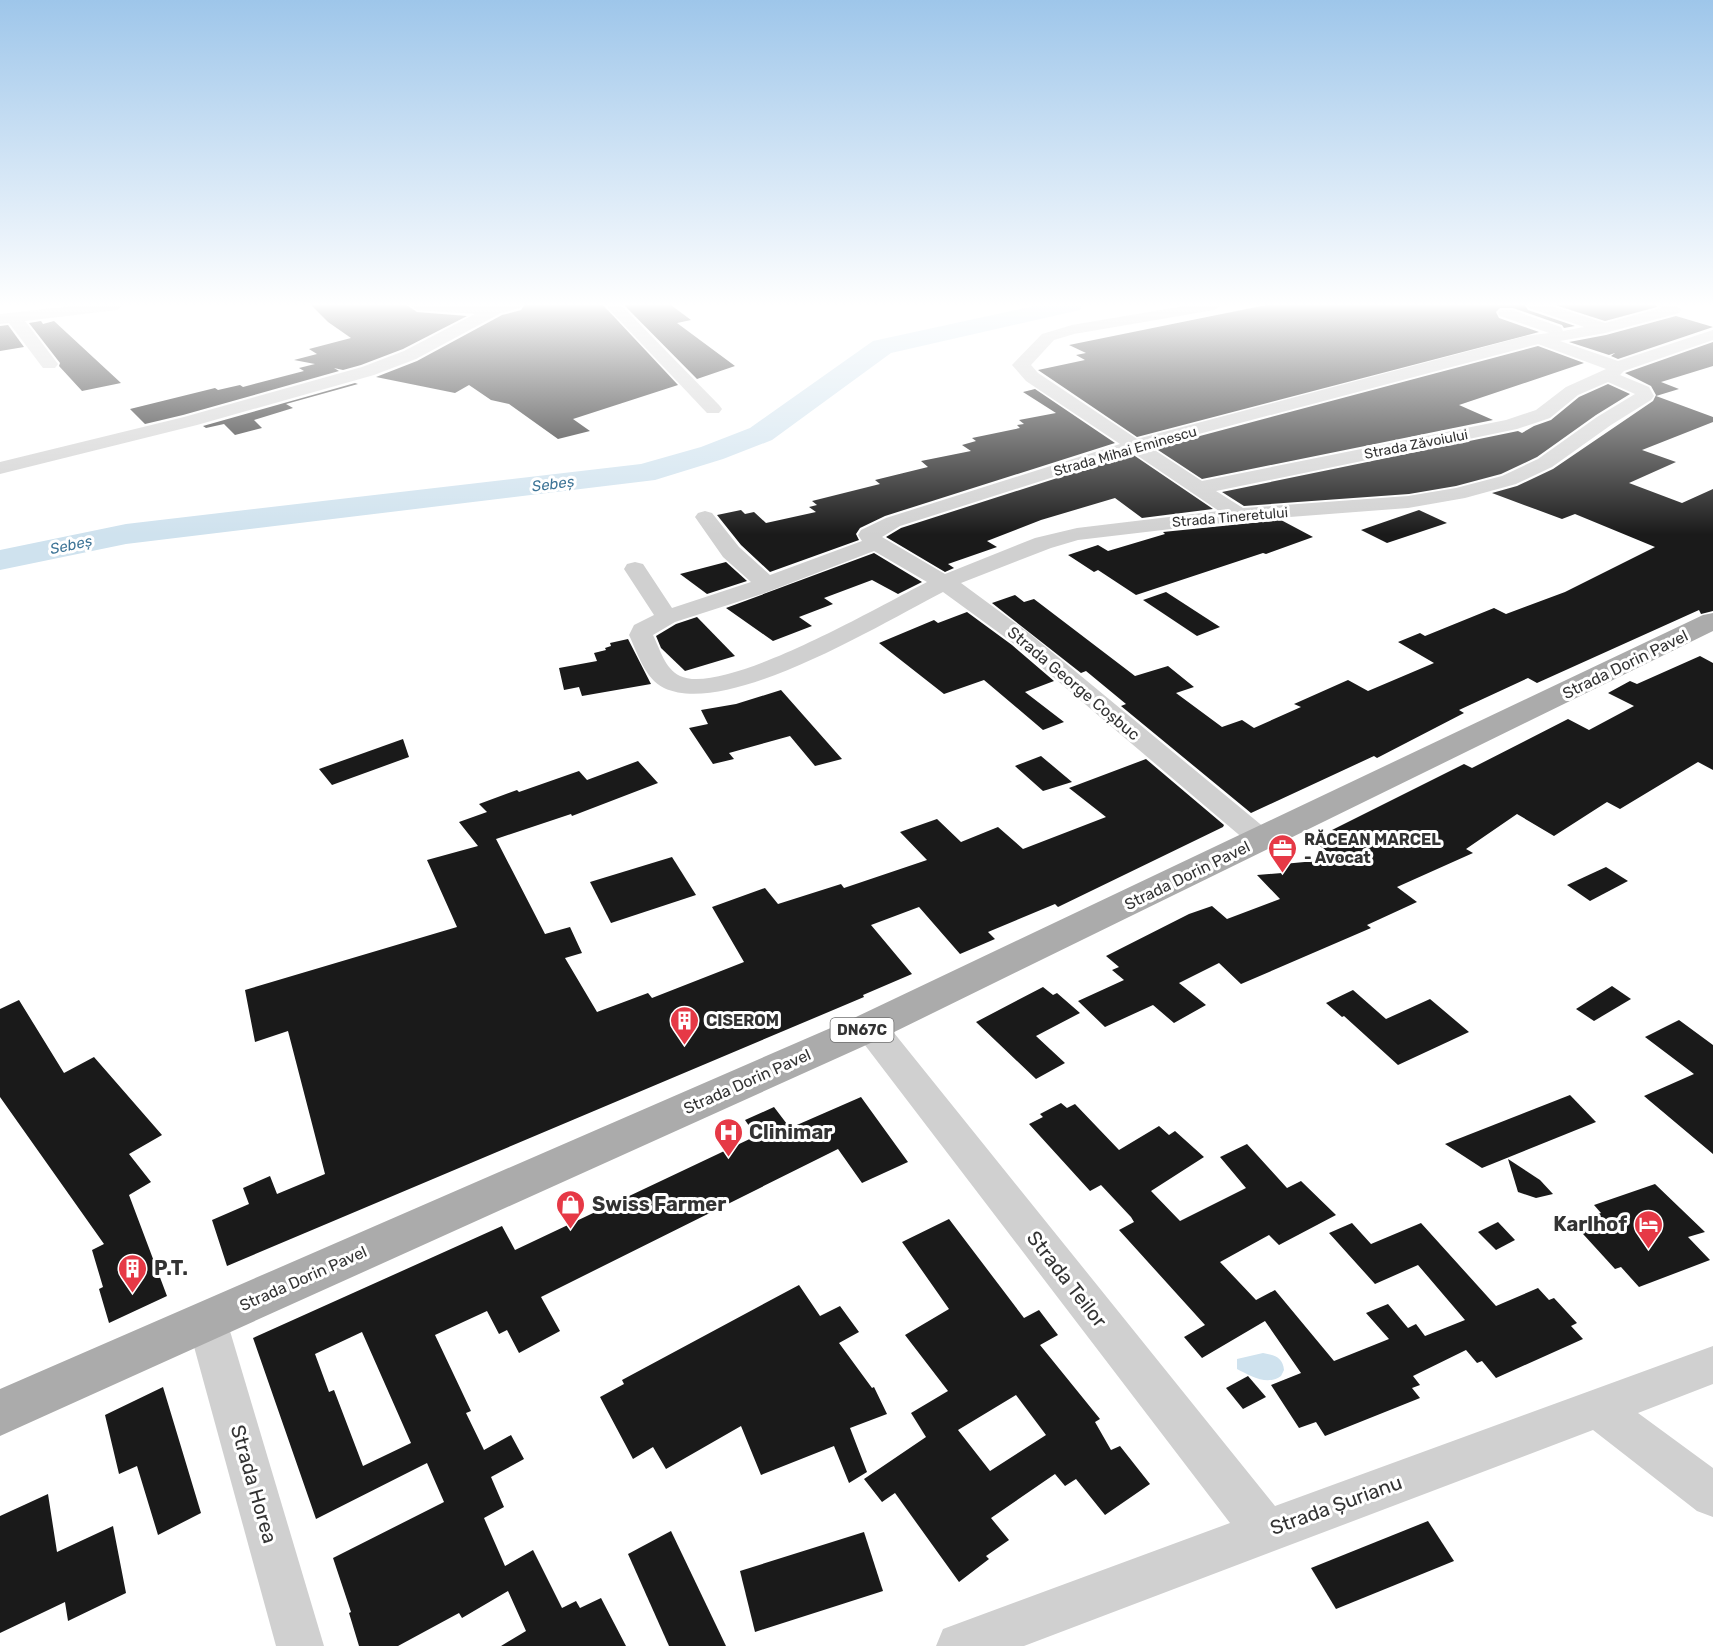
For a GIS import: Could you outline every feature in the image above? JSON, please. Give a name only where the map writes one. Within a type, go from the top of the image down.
[{"type":"main road","name":"Strada Dorin Pavel","points":[[0,1413],[870,1027],[1713,621]]},
{"type":"street","points":[[0,468],[200,418],[329,382]]},
{"type":"street","points":[[687,382],[713,409]]},
{"type":"street","points":[[1039,382],[1239,515]]},
{"type":"street","name":"Strada Mihai Eminescu","points":[[876,543],[869,535],[893,522],[1136,445],[1376,382]]},
{"type":"street","name":"Strada Zăvoiului","points":[[1200,488],[1510,425],[1543,414],[1572,391],[1592,382]]},
{"type":"street","name":"Strada Tineretului","points":[[667,617],[642,630],[641,635],[664,676],[670,681],[693,686],[753,676],[775,668],[944,582],[1043,543],[1077,534],[1239,515],[1408,502],[1462,493],[1509,480],[1545,463],[1604,421],[1645,396],[1643,391],[1628,382]]},
{"type":"street","points":[[705,518],[731,552],[766,584]]},
{"type":"street","points":[[635,569],[667,617],[766,584],[876,543]]},
{"type":"street","name":"Strada George Coșbuc","points":[[876,543],[944,582],[1021,638],[1261,839]]},
{"type":"street","name":"Strada Teilor","points":[[870,1027],[1265,1531]]},
{"type":"street","name":"Strada Horea","points":[[207,1321],[300,1646]]},
{"type":"street","name":"Strada Șurianu","points":[[960,1646],[1713,1365]]},
{"type":"street","points":[[1599,1408],[1713,1495]]},
{"type":"water","points":[[1263,1353],[1280,1359],[1284,1370],[1281,1376],[1265,1380],[1237,1369],[1237,1359]]},
{"type":"building","points":[[74,382],[121,383],[82,391]]},
{"type":"building","points":[[263,382],[301,382],[145,424],[130,409],[215,388],[218,390],[240,385],[243,387]]},
{"type":"building","points":[[400,382],[675,382],[678,385],[573,419],[590,431],[558,439],[509,404],[491,400],[469,385],[455,393]]},
{"type":"building","points":[[1055,382],[1348,382],[1137,437]]},
{"type":"building","points":[[1404,382],[1528,382],[1459,405],[1493,420],[1202,479],[1155,448]]},
{"type":"building","points":[[1643,382],[1662,382],[1679,389],[1656,396],[1713,417],[1713,422],[1642,450],[1676,462],[1629,483],[1682,503],[1713,489],[1713,611],[1701,614],[1699,610],[1537,683],[1528,678],[1459,710],[1464,713],[1377,758],[1374,756],[1251,813],[1121,706],[1126,704],[1086,671],[1081,673],[992,603],[1015,595],[1024,602],[1034,599],[1135,676],[1168,666],[1194,687],[1176,693],[1222,727],[1242,720],[1254,728],[1301,707],[1294,704],[1348,680],[1368,691],[1434,663],[1398,642],[1420,633],[1425,636],[1494,608],[1506,614],[1565,592],[1655,547],[1575,514],[1562,519],[1492,493],[1517,486],[1553,469],[1653,401],[1656,395],[1651,386]]},
{"type":"building","points":[[358,384],[286,404],[293,408],[254,420],[262,428],[235,435],[224,424],[206,428],[203,426]]},
{"type":"building","points":[[1608,384],[1630,394],[1537,457],[1501,474],[1456,486],[1409,494],[1244,506],[1222,492],[1518,431],[1522,433],[1551,420],[1579,397]]},
{"type":"building","points":[[1035,389],[1115,443],[885,516],[860,528],[856,534],[859,540],[770,572],[741,545],[717,515],[741,510],[745,514],[754,512],[766,523],[816,512],[809,507],[817,505],[812,501],[880,484],[875,480],[928,467],[921,461],[971,451],[962,445],[976,441],[972,438],[1020,428],[1017,425],[1024,424],[1019,420],[1056,413],[1023,392]]},
{"type":"building","points":[[1132,454],[1213,509],[1142,518],[1115,498],[1041,520],[987,541],[997,547],[948,564],[954,568],[945,572],[886,537],[901,528]]},
{"type":"building","points":[[1419,510],[1447,523],[1387,543],[1361,530]]},
{"type":"building","points":[[1281,520],[1313,537],[1136,595],[1098,570],[1094,572],[1068,555],[1098,545],[1108,551],[1165,534],[1163,532]]},
{"type":"building","points":[[874,553],[922,582],[898,594],[872,580],[824,598],[833,604],[799,617],[812,626],[773,641],[726,608]]},
{"type":"building","points":[[726,562],[747,581],[707,594],[680,574]]},
{"type":"building","points":[[1166,592],[1220,627],[1197,636],[1143,600]]},
{"type":"building","points":[[967,612],[1012,645],[1054,681],[1025,692],[1064,722],[1043,730],[984,680],[944,694],[879,643],[934,620],[938,623]]},
{"type":"building","points":[[697,617],[735,656],[685,671],[661,648],[656,636],[676,624]]},
{"type":"building","points":[[628,639],[651,684],[582,696],[579,687],[564,690],[559,668],[597,661],[594,653],[606,650],[605,648],[611,646],[610,643]]},
{"type":"building","points":[[1700,656],[1713,663],[1713,770],[1698,762],[1620,809],[1607,802],[1554,836],[1517,814],[1466,849],[1473,853],[1397,887],[1417,902],[1367,925],[1371,928],[1241,984],[1219,963],[1179,983],[1206,1005],[1174,1023],[1153,1005],[1105,1027],[1078,1001],[1124,980],[1112,970],[1119,967],[1106,956],[1189,914],[1212,906],[1227,919],[1280,899],[1257,875],[1282,873],[1283,864],[1337,859],[1312,840],[1464,764],[1472,768],[1568,719],[1589,730],[1634,706],[1608,693],[1630,681],[1637,684]]},
{"type":"building","points":[[781,690],[842,759],[815,766],[790,736],[729,753],[734,759],[713,764],[689,728],[708,724],[701,710],[736,704]]},
{"type":"building","points":[[403,739],[409,757],[332,785],[319,769]]},
{"type":"building","points":[[1041,756],[1072,782],[1043,791],[1015,766]]},
{"type":"building","points":[[1146,759],[1224,825],[1223,827],[1058,907],[1055,904],[988,932],[995,939],[960,954],[919,907],[871,925],[912,974],[863,995],[864,997],[227,1266],[212,1220],[249,1204],[243,1188],[270,1176],[277,1194],[325,1174],[288,1031],[255,1042],[245,990],[457,927],[427,860],[478,846],[459,822],[487,812],[479,804],[579,771],[587,780],[638,761],[658,783],[572,816],[571,814],[496,839],[545,934],[570,927],[582,953],[565,958],[597,1012],[648,993],[652,998],[744,962],[712,907],[765,888],[778,904],[841,884],[844,888],[927,860],[900,832],[937,819],[961,842],[998,827],[1023,849],[1106,817],[1069,788]]},
{"type":"building","points":[[672,857],[696,895],[611,923],[590,882]]},
{"type":"building","points":[[1606,867],[1628,881],[1590,901],[1567,885]]},
{"type":"building","points":[[1612,986],[1631,999],[1594,1021],[1576,1009]]},
{"type":"building","points":[[1043,987],[1053,995],[1057,993],[1080,1013],[1036,1036],[1065,1063],[1036,1079],[976,1022]]},
{"type":"building","points":[[1353,990],[1386,1019],[1430,999],[1469,1032],[1398,1065],[1344,1016],[1342,1017],[1326,1003]]},
{"type":"building","points":[[19,1000],[64,1073],[94,1057],[162,1135],[129,1154],[151,1182],[129,1195],[167,1296],[109,1323],[99,1289],[103,1287],[92,1250],[104,1244],[0,1097],[0,1009]]},
{"type":"building","points":[[1679,1020],[1713,1045],[1713,1154],[1644,1096],[1694,1074],[1645,1037]]},
{"type":"building","points":[[1570,1095],[1596,1122],[1482,1168],[1445,1144]]},
{"type":"building","points":[[861,1097],[908,1162],[862,1183],[838,1149],[541,1297],[560,1331],[519,1353],[507,1330],[499,1334],[487,1311],[435,1335],[471,1411],[466,1413],[484,1450],[511,1435],[524,1459],[491,1477],[504,1507],[484,1518],[505,1566],[533,1550],[562,1608],[576,1601],[580,1608],[601,1598],[626,1646],[501,1646],[526,1631],[508,1591],[462,1618],[459,1613],[398,1646],[359,1646],[349,1613],[351,1612],[333,1558],[444,1502],[427,1463],[316,1519],[253,1338],[502,1226],[515,1250],[756,1136],[745,1120],[774,1107],[790,1128]],"holes":[[[362,1332],[411,1443],[363,1466],[334,1390],[329,1392],[315,1354]]]},
{"type":"building","points":[[1061,1103],[1067,1108],[1075,1104],[1119,1150],[1159,1126],[1169,1135],[1175,1131],[1204,1157],[1151,1191],[1180,1221],[1246,1188],[1220,1157],[1247,1144],[1287,1188],[1301,1181],[1336,1215],[1279,1245],[1269,1235],[1220,1262],[1256,1300],[1275,1290],[1334,1361],[1389,1339],[1366,1313],[1388,1304],[1408,1328],[1416,1324],[1425,1336],[1465,1320],[1418,1265],[1375,1284],[1329,1233],[1352,1223],[1371,1244],[1421,1223],[1496,1306],[1538,1288],[1549,1300],[1554,1298],[1577,1323],[1571,1326],[1583,1339],[1496,1378],[1482,1361],[1477,1363],[1466,1350],[1413,1376],[1420,1385],[1412,1388],[1420,1398],[1325,1436],[1316,1422],[1299,1428],[1271,1385],[1301,1373],[1265,1321],[1202,1358],[1184,1337],[1205,1325],[1119,1230],[1134,1222],[1131,1217],[1101,1185],[1090,1191],[1029,1124],[1043,1117],[1040,1114]]},
{"type":"building","points":[[1508,1159],[1540,1180],[1553,1194],[1536,1198],[1518,1192]]},
{"type":"building","name":"Karlhof","points":[[1655,1184],[1705,1232],[1688,1237],[1710,1260],[1639,1287],[1621,1267],[1615,1269],[1573,1223],[1601,1213],[1594,1205]]},
{"type":"building","points":[[949,1219],[1024,1318],[1039,1310],[1058,1335],[1040,1345],[1100,1419],[1095,1422],[1111,1450],[1120,1446],[1150,1484],[1105,1515],[1076,1479],[1065,1486],[1055,1474],[991,1518],[1009,1540],[986,1556],[989,1559],[959,1582],[895,1493],[882,1502],[864,1479],[926,1437],[911,1413],[948,1391],[905,1335],[949,1309],[902,1242]],"holes":[[[1016,1395],[1046,1435],[990,1471],[958,1430]]]},
{"type":"building","points":[[1498,1222],[1515,1240],[1496,1250],[1478,1232]]},
{"type":"building","points":[[799,1285],[820,1316],[840,1306],[859,1332],[839,1343],[872,1388],[874,1387],[887,1414],[850,1428],[867,1472],[849,1483],[834,1446],[761,1475],[741,1426],[666,1469],[653,1447],[633,1459],[600,1397],[624,1384],[622,1380]]},
{"type":"building","points":[[1248,1376],[1266,1397],[1243,1409],[1226,1388]]},
{"type":"building","points":[[163,1387],[201,1513],[158,1535],[137,1466],[119,1474],[105,1415]]},
{"type":"building","points":[[48,1494],[57,1552],[113,1526],[126,1593],[68,1621],[65,1602],[0,1633],[0,1516]]},
{"type":"building","points":[[1428,1521],[1454,1561],[1336,1609],[1311,1568]]},
{"type":"building","points":[[671,1531],[726,1646],[669,1646],[628,1554]]},
{"type":"building","points":[[864,1532],[883,1591],[755,1632],[740,1571]]},
{"type":"waterway","name":"Sebeș","points":[[0,560],[126,534],[644,473],[712,453],[761,434],[834,382]]},
{"type":"place","name":"RĂCEAN MARCEL - Avocat","points":[[1283,874]]},
{"type":"place","name":"CISEROM","points":[[685,1046]]},
{"type":"place","name":"Clinimar","points":[[728,1158]]},
{"type":"place","name":"Swiss Farmer","points":[[571,1230]]},
{"type":"place","name":"Karlhof","points":[[1648,1250]]},
{"type":"place","name":"P.T.","points":[[133,1294]]}]
